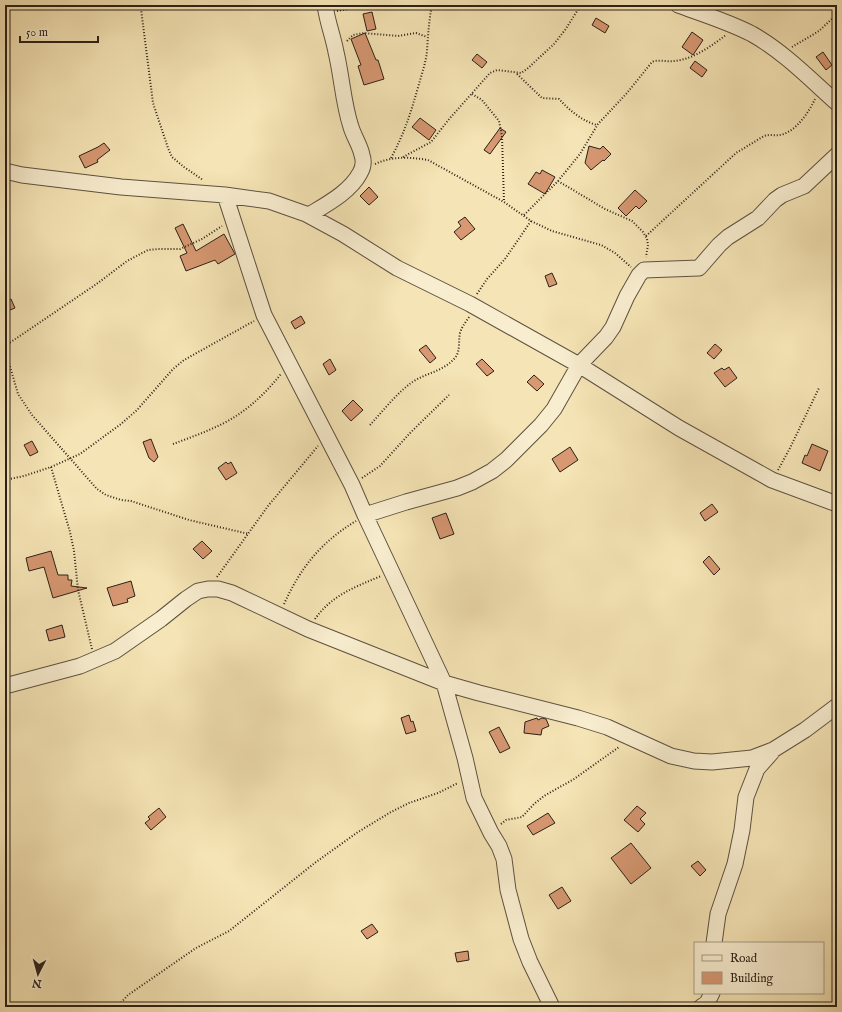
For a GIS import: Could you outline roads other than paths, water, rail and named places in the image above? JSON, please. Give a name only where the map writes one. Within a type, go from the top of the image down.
[{"type":"street","points":[[678,5],[752,34],[781,54],[837,103]]},
{"type":"street","points":[[309,215],[337,198],[354,182],[361,172],[363,162],[362,155],[349,122],[336,52],[326,9]]},
{"type":"street","points":[[365,515],[457,488],[492,471],[522,444],[554,409],[579,365],[606,337],[613,327],[627,296],[642,272],[699,268],[728,237],[758,218],[775,200],[782,195],[804,186],[837,156]]},
{"type":"street","points":[[5,171],[22,175],[121,187],[225,195],[269,201],[309,215],[343,234],[397,268],[474,306],[579,365],[679,428],[772,480],[837,504]]},
{"type":"street","points":[[225,195],[264,315],[352,485],[391,572],[444,683],[465,758],[474,798],[499,846],[504,859],[508,890],[521,938],[530,962],[552,1007]]},
{"type":"street","points":[[5,686],[80,666],[115,651],[148,629],[198,591],[218,589],[232,593],[308,629],[444,683],[479,694],[531,705],[578,718],[607,728],[671,756],[694,761],[712,762],[752,758],[773,750],[837,706]]},
{"type":"street","points":[[714,942],[718,914],[735,864],[742,830],[746,797],[757,769],[773,750]]},
{"type":"street","points":[[701,1007],[707,1003],[712,994]]}]
